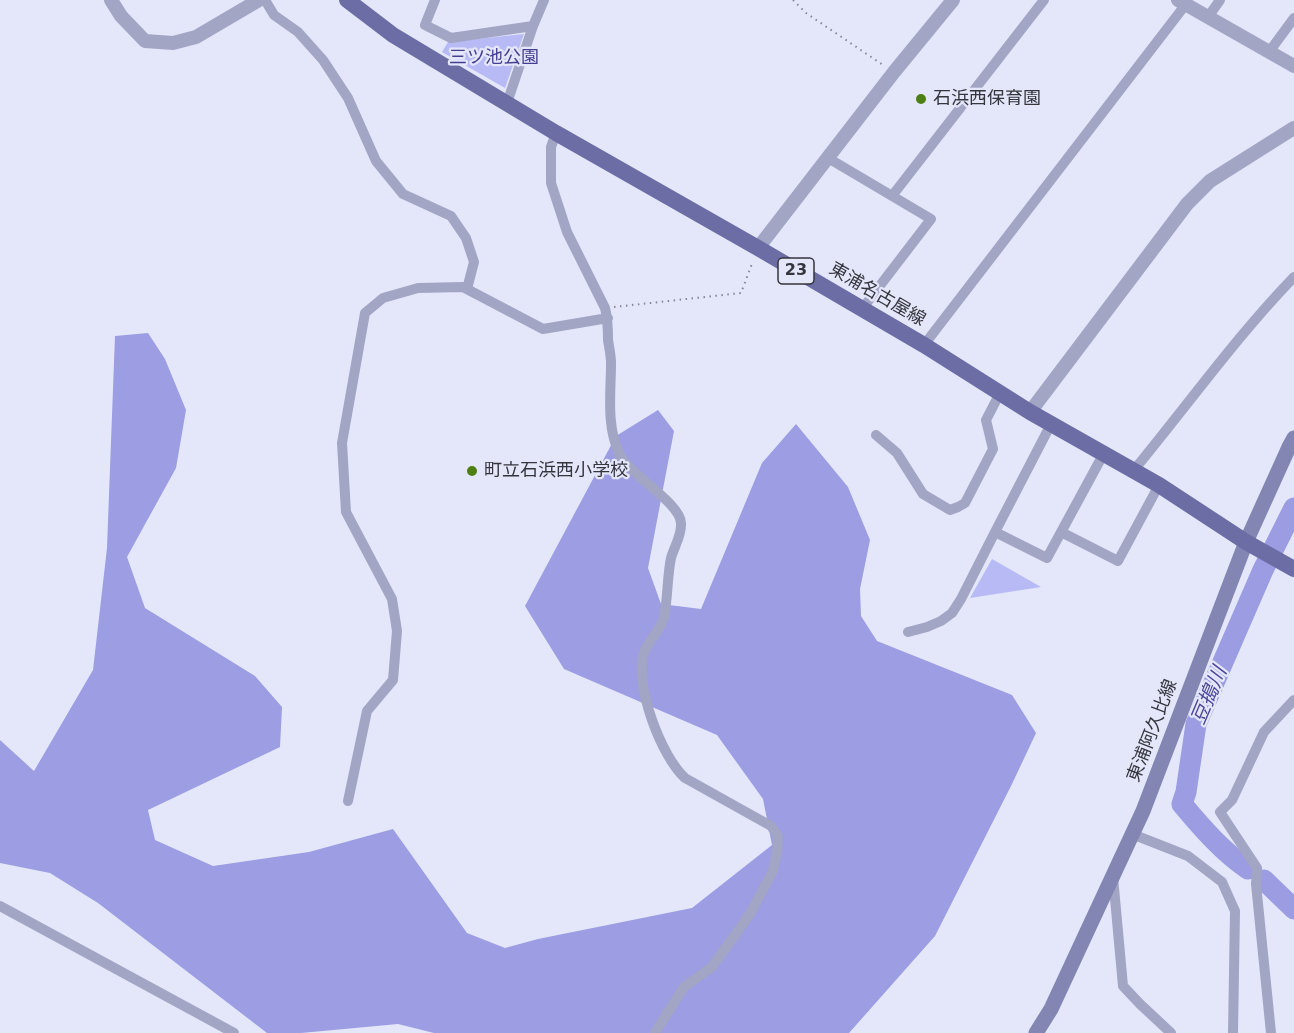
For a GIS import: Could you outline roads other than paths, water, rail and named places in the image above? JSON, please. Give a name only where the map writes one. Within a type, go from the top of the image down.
[{"type":"main road","name":"東浦名古屋線","points":[[347,0],[393,35],[556,134],[924,345],[1030,412],[1134,470],[1246,542],[1294,569]]},
{"type":"main road","name":"東浦阿久比線","points":[[1036,1033],[1056,998],[1143,811],[1246,542],[1294,438]]},
{"type":"street","points":[[111,0],[121,16],[145,41],[173,43],[196,37],[259,0]]},
{"type":"street","points":[[265,0],[274,15],[298,32],[323,60],[348,98],[376,161],[403,194],[451,216],[466,238],[474,262],[467,289]]},
{"type":"street","points":[[435,0],[425,25],[451,38],[533,26]]},
{"type":"street","points":[[507,103],[544,0]]},
{"type":"street","points":[[758,248],[894,72],[953,0]]},
{"type":"street","points":[[892,196],[1044,0]]},
{"type":"street","points":[[1208,17],[1220,0]]},
{"type":"street","points":[[924,345],[1182,2],[1294,66]]},
{"type":"street","points":[[1269,52],[1294,18]]},
{"type":"street","points":[[1030,412],[1187,204],[1210,181],[1294,128]]},
{"type":"street","points":[[556,134],[551,147],[551,183],[567,232],[607,313],[611,360],[610,411],[617,448],[622,459],[671,505],[680,516],[682,525],[672,557],[664,618],[644,651],[641,670],[642,686],[653,723],[678,771],[685,778],[771,826],[778,836],[773,871],[750,914],[712,967],[684,987],[655,1033]]},
{"type":"street","points":[[828,158],[931,219],[862,309]]},
{"type":"street","points":[[1134,470],[1228,351],[1294,277]]},
{"type":"street","points":[[348,801],[367,711],[393,680],[396,631],[392,599],[346,512],[342,444],[365,313],[383,298],[418,288],[463,287],[543,329],[607,313]]},
{"type":"street","points":[[876,435],[897,453],[922,494],[950,510],[965,503],[993,449],[986,420],[1000,393]]},
{"type":"street","points":[[908,632],[941,621],[952,613],[962,599],[1051,424]]},
{"type":"street","points":[[995,532],[1047,558],[1104,453]]},
{"type":"street","points":[[1062,532],[1118,561],[1159,485]]},
{"type":"street","points":[[1270,1033],[1256,884],[1257,868],[1220,812],[1232,800],[1264,732],[1294,700]]},
{"type":"street","points":[[1132,834],[1188,856],[1222,882],[1235,911],[1233,1033]]},
{"type":"street","points":[[1113,874],[1123,986],[1171,1033]]},
{"type":"street","points":[[0,906],[234,1033]]},
{"type":"waterway","name":"豆搗川","points":[[1248,869],[1221,847],[1182,804],[1186,792],[1196,724],[1263,570],[1294,508]]},
{"type":"waterway","name":"豆搗川","points":[[1264,880],[1294,909]]},
{"type":"place","name":"石浜西保育園","points":[[921,99]]},
{"type":"place","name":"町立石浜西小学校","points":[[472,471]]},
{"type":"park label","name":"三ツ池公園","points":[[494,58]]}]
